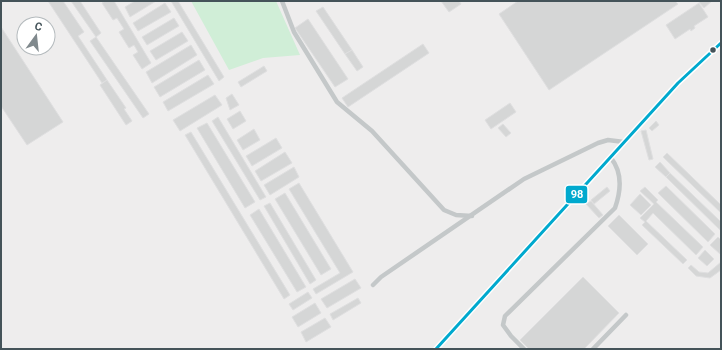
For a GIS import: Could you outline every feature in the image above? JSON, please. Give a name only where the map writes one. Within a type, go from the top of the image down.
[{"type":"street","points":[[282,1],[294,32],[337,102],[372,131],[444,210],[456,215],[472,216]]},
{"type":"street","points":[[436,349],[689,71],[721,43]]},
{"type":"street","points":[[373,285],[381,276],[472,216],[524,179],[598,143],[608,140],[624,142]]},
{"type":"street","points":[[524,349],[511,336],[503,325],[505,316],[615,208],[619,195],[620,183],[618,171],[611,158]]},
{"type":"street","points":[[593,349],[626,315]]},
{"type":"green space","points":[[191,1],[276,1],[300,55],[263,58],[229,70]]},
{"type":"building","points":[[48,1],[63,1],[84,32],[78,36],[107,80],[102,83]]},
{"type":"building","points":[[71,1],[80,1],[101,33],[96,37]]},
{"type":"building","points":[[105,1],[114,1],[151,63],[142,69],[133,55],[138,52],[134,45],[129,48],[119,32],[124,29],[117,18],[113,20],[102,3]]},
{"type":"building","points":[[135,1],[156,1],[130,17],[125,7]]},
{"type":"building","points":[[171,1],[178,1],[224,77],[219,81]]},
{"type":"building","points":[[441,1],[459,1],[461,4],[449,12]]},
{"type":"building","points":[[518,1],[675,1],[678,4],[549,90],[499,14]]},
{"type":"building","points":[[698,1],[712,1],[704,8]]},
{"type":"building","points":[[165,3],[171,12],[138,31],[133,23]]},
{"type":"building","points":[[699,3],[708,17],[694,26],[695,28],[691,31],[690,29],[675,39],[666,25]]},
{"type":"building","points":[[323,7],[352,50],[345,54],[316,11]]},
{"type":"building","points":[[174,18],[179,26],[147,45],[142,37]]},
{"type":"building","points":[[308,19],[348,79],[335,87],[295,28]]},
{"type":"building","points":[[1,27],[16,50],[16,56],[20,56],[63,122],[27,145],[1,106]]},
{"type":"building","points":[[182,32],[188,41],[156,60],[150,51]]},
{"type":"building","points":[[96,37],[149,114],[143,118],[90,41]]},
{"type":"building","points":[[423,44],[429,53],[348,107],[342,98]]},
{"type":"building","points":[[191,45],[197,55],[152,83],[146,72]]},
{"type":"building","points":[[352,50],[363,67],[357,71],[345,54]]},
{"type":"building","points":[[199,60],[205,70],[160,97],[154,87]]},
{"type":"building","points":[[264,66],[267,71],[241,87],[238,82]]},
{"type":"building","points":[[208,75],[214,84],[168,111],[163,102]]},
{"type":"building","points":[[107,80],[126,108],[124,109],[132,121],[126,125],[100,85]]},
{"type":"building","points":[[232,94],[239,105],[230,110],[226,98]]},
{"type":"building","points":[[215,95],[222,105],[180,131],[173,120]]},
{"type":"building","points":[[510,103],[516,112],[491,129],[485,120]]},
{"type":"building","points":[[240,111],[246,121],[233,129],[227,119]]},
{"type":"building","points":[[218,117],[266,197],[260,200],[212,121]]},
{"type":"building","points":[[656,121],[659,125],[652,131],[649,128]]},
{"type":"building","points":[[207,123],[255,202],[245,208],[197,128]]},
{"type":"building","points":[[503,124],[511,133],[506,137],[498,128]]},
{"type":"building","points":[[254,129],[260,140],[243,150],[237,140]]},
{"type":"building","points":[[646,130],[653,159],[649,160],[641,131]]},
{"type":"building","points":[[191,132],[290,295],[284,299],[185,135]]},
{"type":"building","points":[[276,138],[282,148],[252,166],[246,156]]},
{"type":"building","points":[[285,152],[292,163],[261,181],[255,171]]},
{"type":"building","points":[[667,153],[721,205],[721,213],[663,157]]},
{"type":"building","points":[[660,162],[670,173],[666,177],[655,167]]},
{"type":"building","points":[[294,167],[299,177],[270,195],[264,185]]},
{"type":"building","points":[[670,173],[721,222],[720,230],[666,177]]},
{"type":"building","points":[[299,183],[353,272],[316,294],[313,289],[340,273],[289,189]]},
{"type":"building","points":[[666,186],[715,234],[708,242],[658,193]]},
{"type":"building","points":[[607,187],[610,191],[594,204],[591,200]]},
{"type":"building","points":[[645,187],[658,200],[656,202],[703,247],[696,255],[653,213],[646,221],[687,260],[683,264],[642,225],[645,222],[640,218],[654,204],[640,191]]},
{"type":"building","points":[[285,193],[331,269],[321,275],[275,199]]},
{"type":"building","points":[[640,194],[651,205],[641,215],[630,205]]},
{"type":"building","points":[[591,201],[603,215],[599,218],[586,204]]},
{"type":"building","points":[[270,203],[316,280],[310,284],[264,206]]},
{"type":"building","points":[[259,209],[306,287],[297,292],[250,215]]},
{"type":"building","points":[[619,215],[648,244],[637,255],[608,226]]},
{"type":"building","points":[[718,237],[721,240],[720,254],[710,245]]},
{"type":"building","points":[[705,250],[714,259],[707,266],[698,258]]},
{"type":"building","points":[[721,262],[721,270],[710,278],[696,276],[688,268],[691,265],[699,272],[708,273]]},
{"type":"building","points":[[583,277],[619,313],[584,349],[529,349],[520,340]]},
{"type":"building","points":[[355,279],[361,288],[327,308],[321,299]]},
{"type":"building","points":[[308,292],[312,298],[293,310],[289,304]]},
{"type":"building","points":[[358,298],[361,303],[333,320],[330,314]]},
{"type":"building","points":[[315,303],[321,313],[298,327],[292,317]]},
{"type":"building","points":[[325,318],[331,327],[306,342],[301,332]]},
{"type":"transit line","name":"98","points":[[436,349],[678,83],[721,43]]}]
